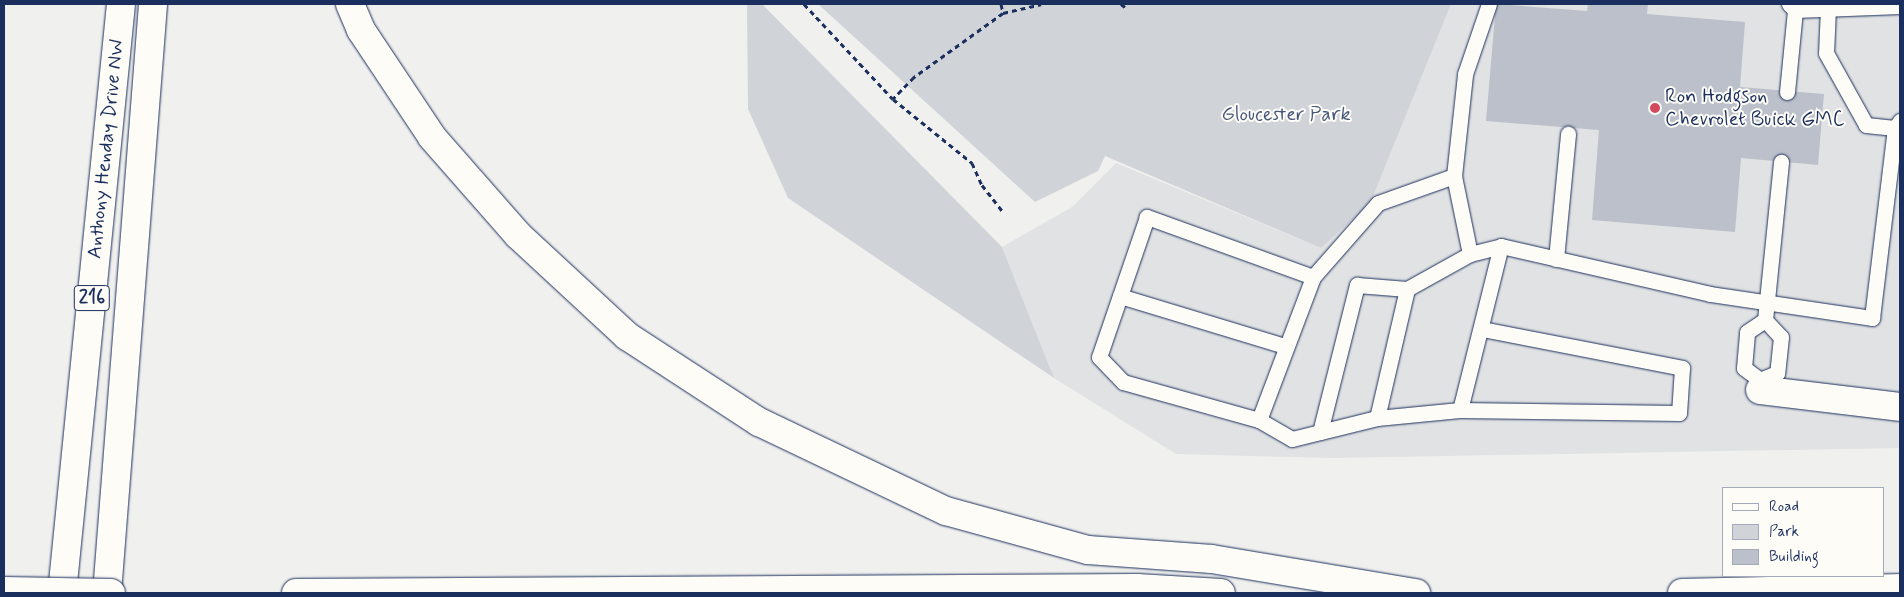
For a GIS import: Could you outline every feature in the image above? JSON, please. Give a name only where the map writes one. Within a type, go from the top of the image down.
[{"type":"main road","name":"Anthony Henday Drive NW","points":[[62,593],[121,4]]},
{"type":"main road","points":[[107,593],[153,4]]},
{"type":"main road","points":[[350,4],[361,30],[432,137],[518,235],[627,336],[759,422],[946,511],[1088,550],[1212,559],[1416,593]]},
{"type":"main road","points":[[1760,385],[1900,407]]},
{"type":"main road","points":[[296,593],[756,593],[1137,588],[1221,593]]},
{"type":"main road","points":[[1682,593],[1900,588]]},
{"type":"main road","points":[[4,591],[111,593]]},
{"type":"lane","points":[[1470,254],[1454,176],[1465,74],[1489,4]]},
{"type":"lane","points":[[1787,92],[1792,7],[1900,6]]},
{"type":"lane","points":[[1320,432],[1357,285],[1407,289],[1470,254],[1501,246],[1710,294],[1872,318],[1898,125],[1866,125],[1826,53],[1828,8]]},
{"type":"lane","points":[[1556,259],[1568,134]]},
{"type":"lane","points":[[1765,320],[1781,337],[1777,373],[1760,385],[1744,368],[1748,332],[1765,320],[1768,304],[1781,162]]},
{"type":"lane","points":[[1259,420],[1285,346],[1313,277],[1378,203],[1454,176]]},
{"type":"lane","points":[[1313,277],[1147,217],[1099,358],[1123,382],[1259,420],[1292,439],[1378,418],[1460,410],[1679,413],[1682,368],[1482,329]]},
{"type":"lane","points":[[1460,410],[1482,329],[1501,246]]},
{"type":"lane","points":[[1378,418],[1407,289]]},
{"type":"lane","points":[[1120,296],[1285,346]]},
{"type":"path","points":[[804,4],[894,99],[972,163],[982,185],[1004,212]]},
{"type":"path","points":[[1001,4],[1003,13]]},
{"type":"path","points":[[894,99],[914,76],[1003,13],[1041,4]]},
{"type":"path","points":[[1121,4],[1125,7]]},
{"type":"shaded area","points":[[1451,4],[1900,4],[1900,448],[1334,458],[1176,454],[1054,378],[1002,247],[1072,207],[1116,163],[1321,248],[1370,204]]},
{"type":"green space","points":[[747,4],[762,4],[1002,247],[1054,378],[788,198],[748,109]]},
{"type":"green space","name":"Gloucester Park","points":[[818,4],[1451,4],[1370,204],[1321,248],[1105,156],[1098,171],[1035,202]]},
{"type":"building","name":"Ron Hodgson Chevrolet Buick GMC","points":[[1496,4],[1587,11],[1588,4],[1648,4],[1647,14],[1745,22],[1740,87],[1824,94],[1818,165],[1741,158],[1735,232],[1592,220],[1599,130],[1486,121]]},
{"type":"place","name":"Ron Hodgson Chevrolet Buick GMC","points":[[1655,108]]}]
